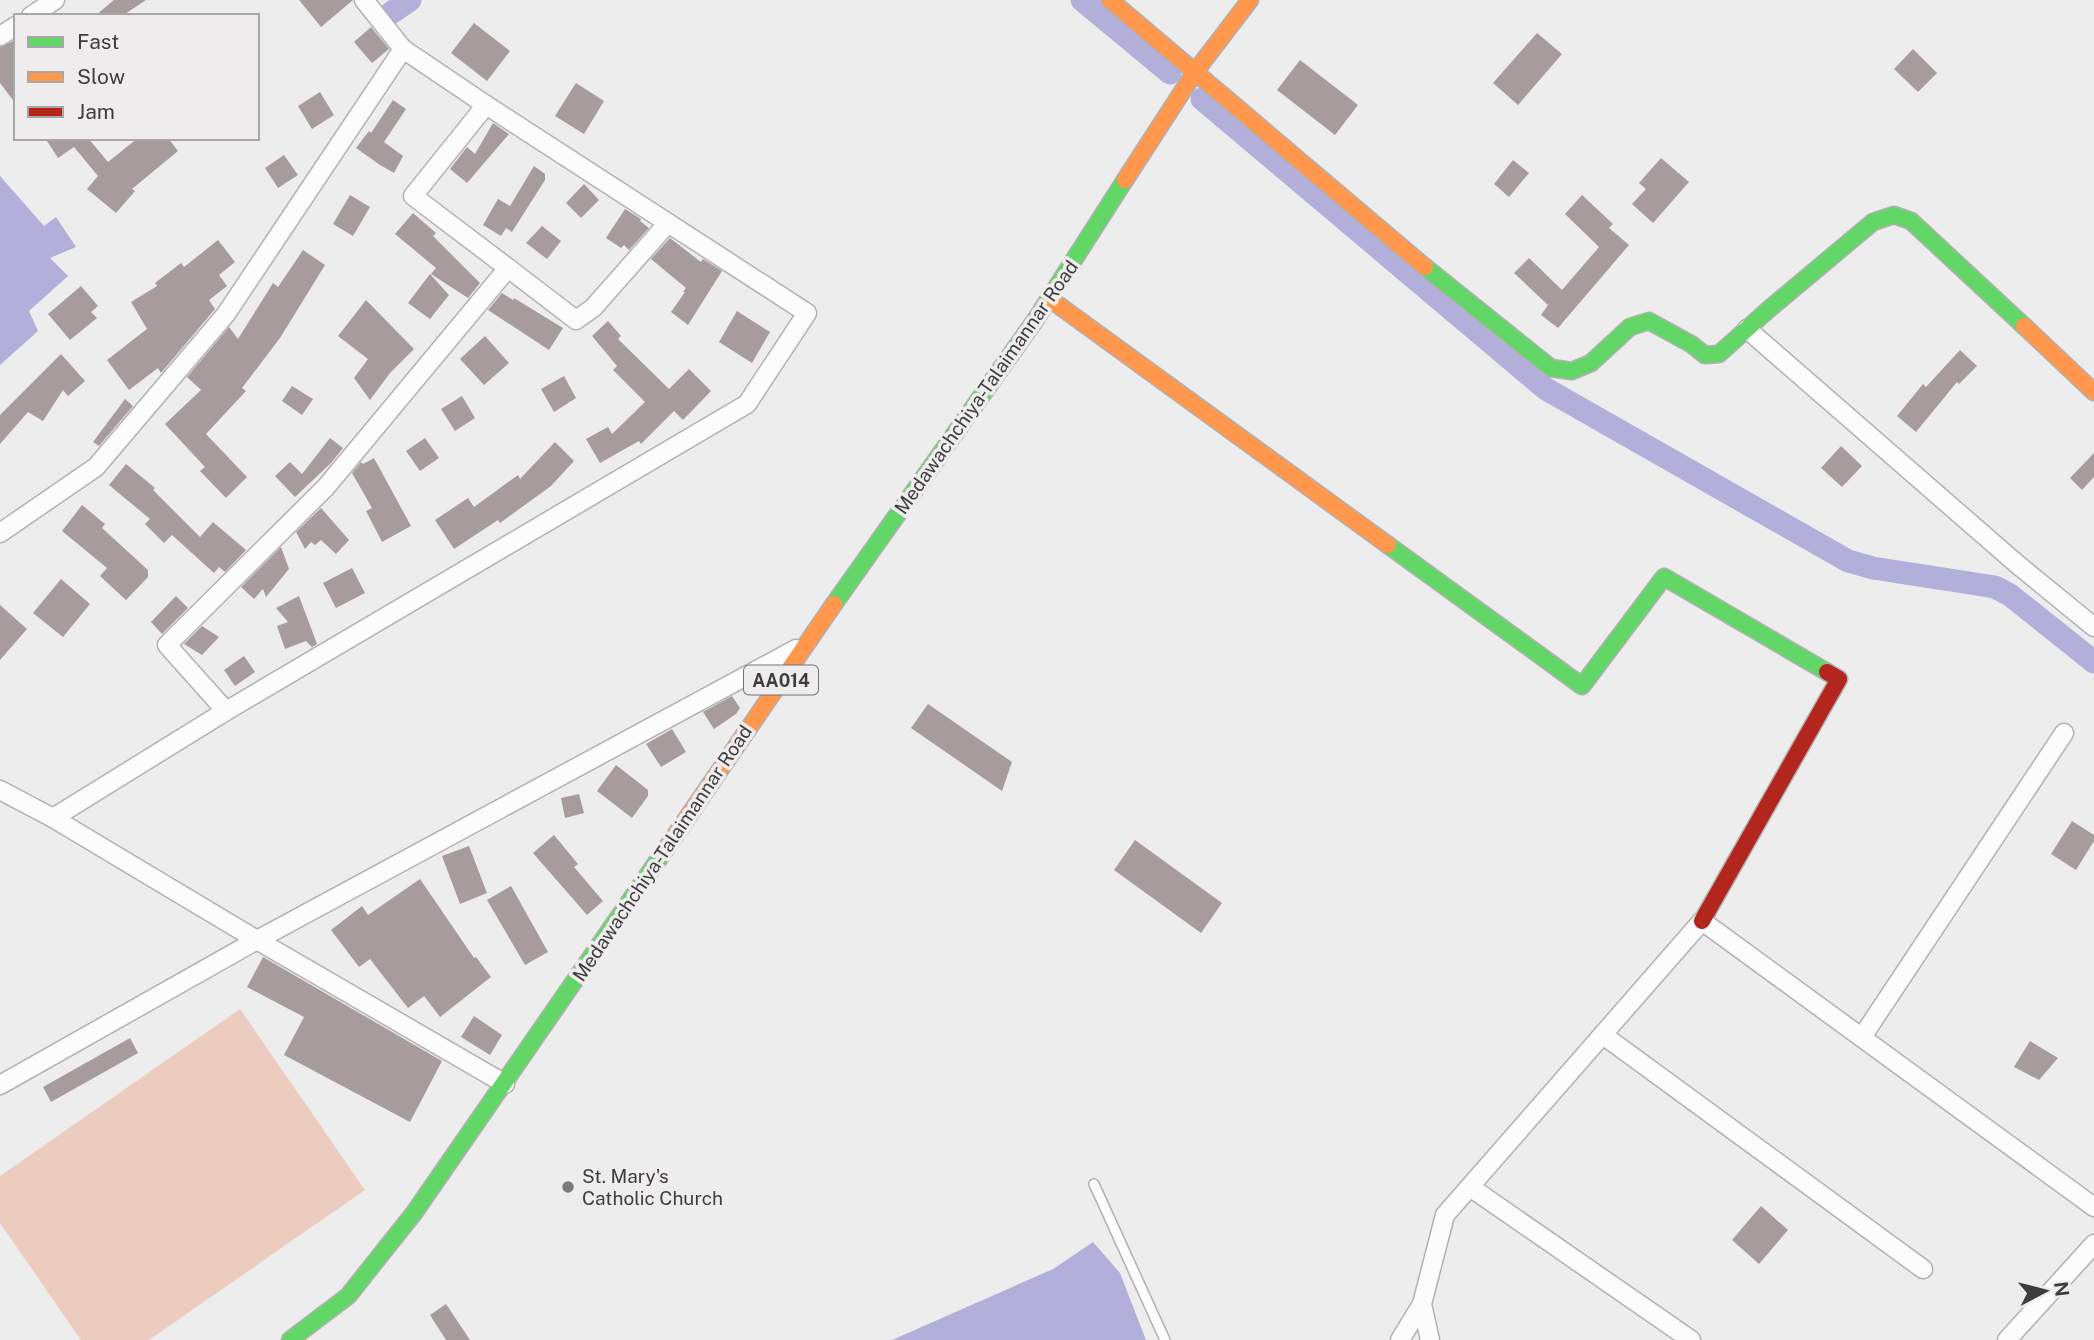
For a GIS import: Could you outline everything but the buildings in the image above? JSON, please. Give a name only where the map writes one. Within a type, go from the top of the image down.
[{"type":"main road","points":[[1110,0],[1437,277],[1551,368],[1572,371],[1591,363],[1630,327],[1649,321],[1691,344],[1705,355],[1719,354],[1873,222],[1894,215],[1911,221],[2094,392]]},
{"type":"main road","name":"Medawachchiya-Talaimannar Road","points":[[290,1340],[348,1296],[414,1213],[806,644],[1050,299],[1195,72],[1250,0]]},
{"type":"main road","points":[[1050,299],[1582,686],[1664,577],[1839,679],[1702,921]]},
{"type":"street","points":[[34,14],[55,0]]},
{"type":"street","points":[[53,818],[226,711],[747,404],[807,313],[403,49],[364,0]]},
{"type":"street","points":[[0,533],[96,467],[226,314],[403,49]]},
{"type":"street","points":[[486,105],[413,196],[576,320],[593,308],[668,223]]},
{"type":"street","points":[[226,711],[167,645],[326,487],[508,268]]},
{"type":"street","points":[[1747,329],[2017,564],[2094,626]]},
{"type":"street","points":[[0,1085],[257,940],[806,644]]},
{"type":"street","points":[[1862,1037],[2064,733]]},
{"type":"street","points":[[0,790],[53,818],[505,1084]]},
{"type":"street","points":[[1400,1340],[1422,1304],[1445,1215],[1702,921],[2094,1207]]},
{"type":"street","points":[[1603,1035],[1923,1269]]},
{"type":"street","points":[[1470,1187],[1691,1340]]},
{"type":"street","points":[[2007,1340],[2094,1244]]},
{"type":"street","points":[[1422,1304],[1430,1340]]},
{"type":"lane","points":[[1094,1184],[1165,1340]]},
{"type":"shaded area","points":[[240,1009],[365,1190],[149,1340],[81,1340],[0,1223],[0,1176]]},
{"type":"water","points":[[0,176],[44,226],[56,217],[76,247],[50,258],[68,276],[29,311],[38,331],[0,365]]},
{"type":"water","points":[[1093,1242],[1120,1273],[1146,1340],[892,1340],[1053,1269]]},
{"type":"waterway","points":[[391,13],[410,0]]},
{"type":"waterway","points":[[1082,0],[1170,73]]},
{"type":"waterway","points":[[1202,99],[1546,389],[1848,561],[1873,568],[1995,587],[2010,595],[2094,662]]},
{"type":"traffic: fast","points":[[834,604],[1036,319],[1125,180]]},
{"type":"traffic: fast","points":[[1425,267],[1551,368],[1572,371],[1591,363],[1630,327],[1649,321],[1691,344],[1705,355],[1719,354],[1873,222],[1894,215],[1911,221],[2024,326]]},
{"type":"traffic: fast","points":[[1388,545],[1582,686],[1664,577],[1827,672]]},
{"type":"traffic: fast","points":[[290,1340],[348,1296],[414,1213],[663,853]]},
{"type":"traffic: slow","points":[[1110,0],[1425,267]]},
{"type":"traffic: slow","points":[[1125,180],[1195,72],[1250,0]]},
{"type":"traffic: slow","points":[[1050,299],[1388,545]]},
{"type":"traffic: slow","points":[[2024,326],[2094,392]]},
{"type":"traffic: slow","points":[[663,853],[834,604]]},
{"type":"traffic: jam","points":[[1702,921],[1839,679],[1827,672]]},
{"type":"place","name":"St. Mary's Catholic Church","points":[[568,1187]]}]
